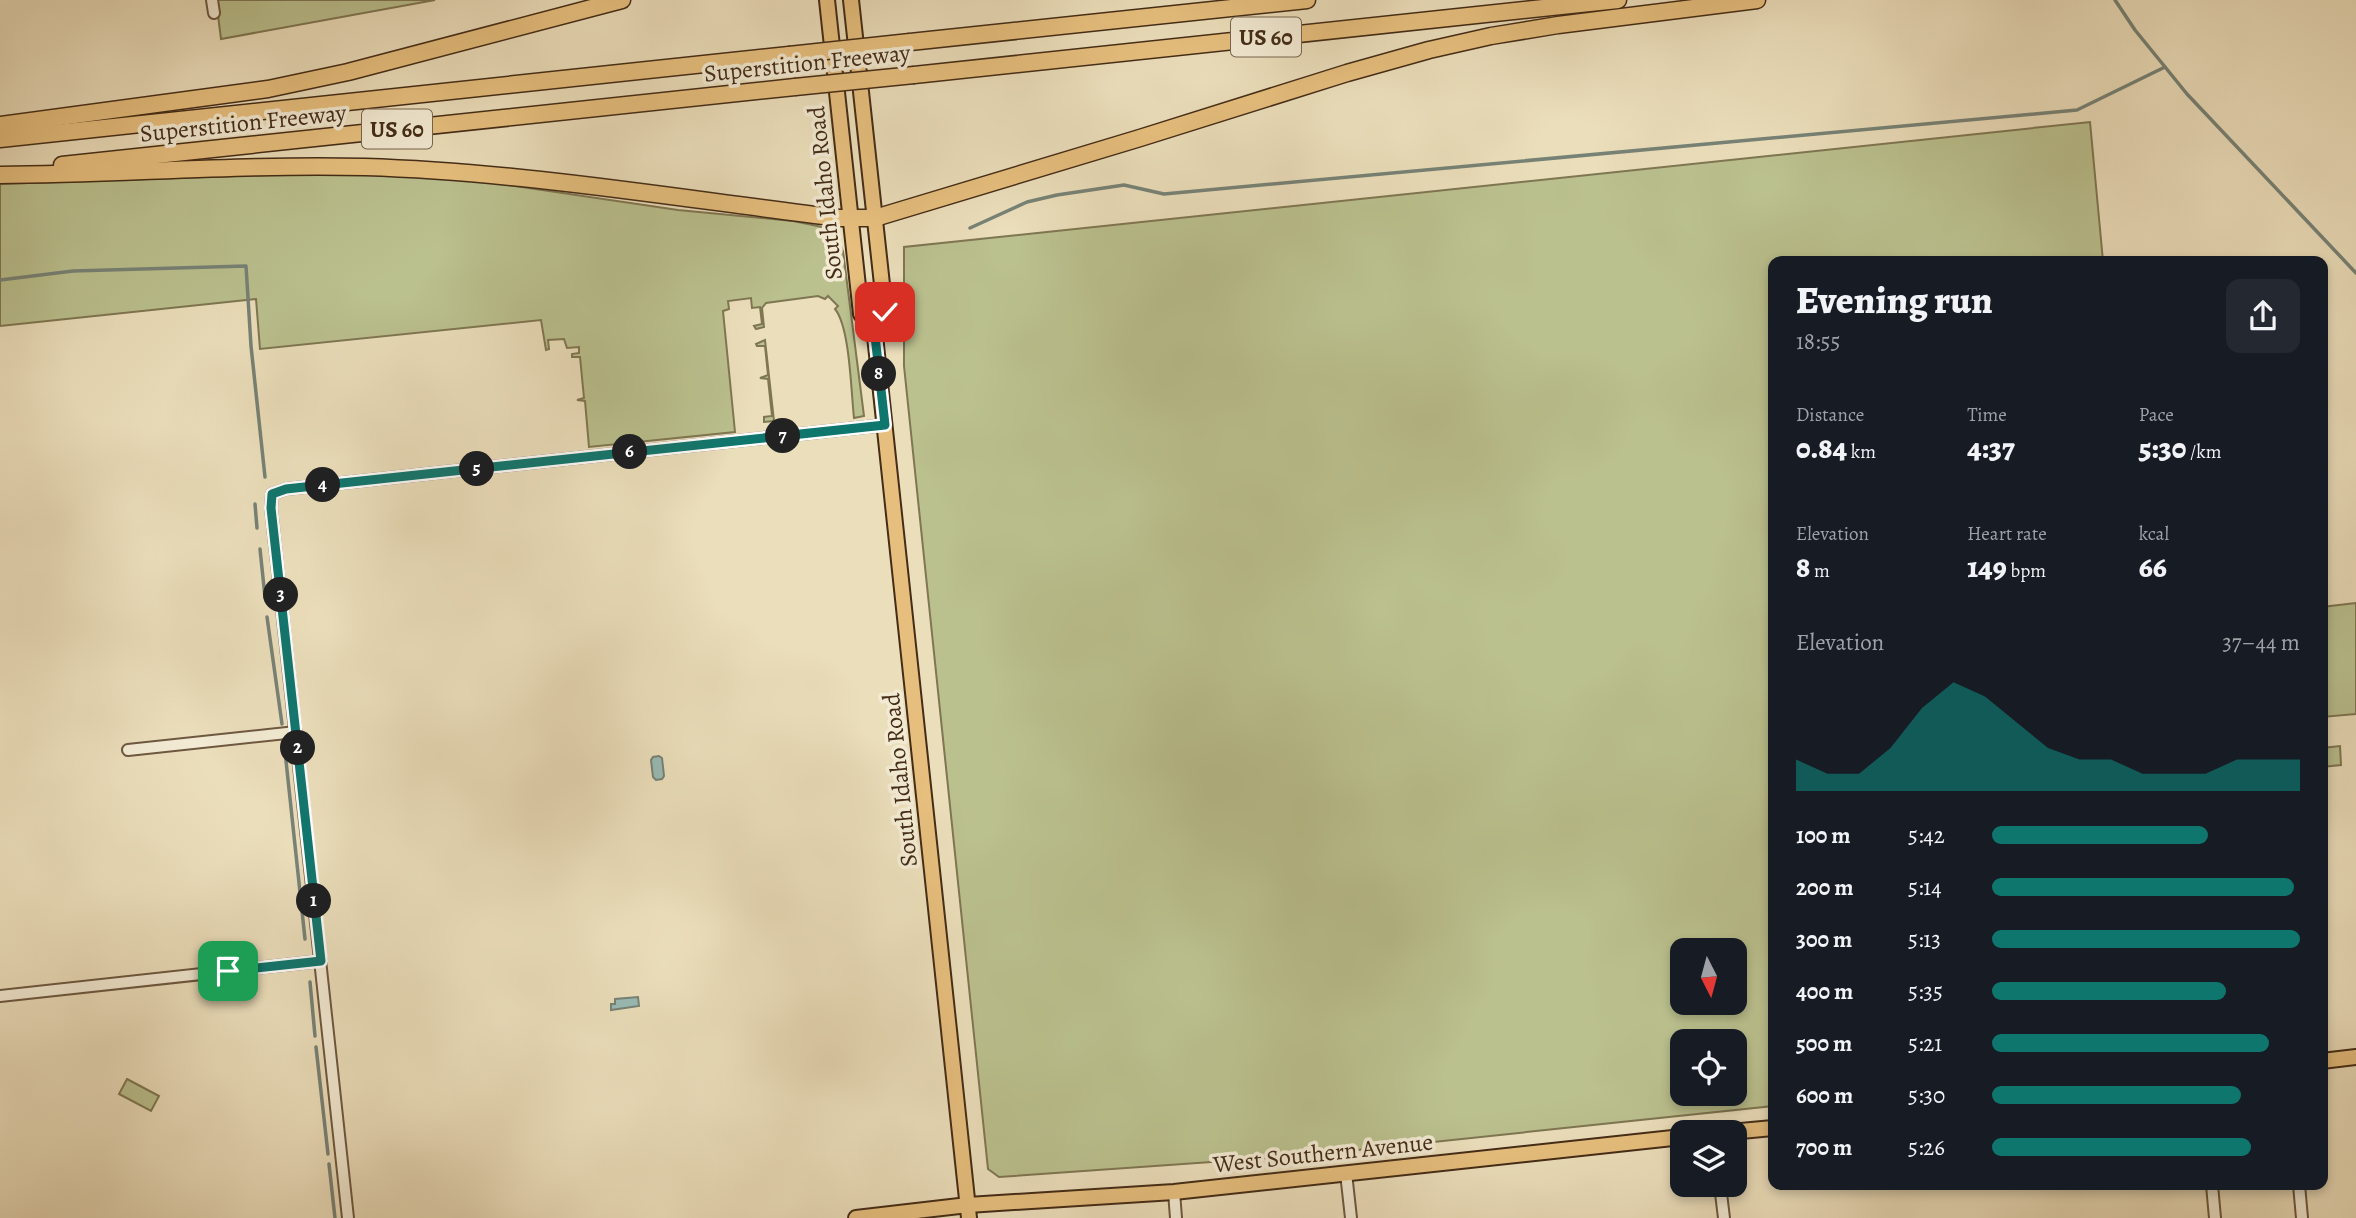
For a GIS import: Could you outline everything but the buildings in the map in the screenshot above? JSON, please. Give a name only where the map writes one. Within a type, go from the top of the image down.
[{"type":"highway","points":[[0,125],[282,86],[348,72],[622,0]]},
{"type":"highway","name":"Superstition Freeway","points":[[0,139],[1307,0]]},
{"type":"highway","name":"Superstition Freeway","points":[[0,173],[1618,0]]},
{"type":"highway","points":[[0,173],[365,167],[480,174],[850,219],[875,218],[1429,50],[1558,25],[1757,0]]},
{"type":"main road","name":"South Idaho Road","points":[[827,0],[861,314],[875,336],[969,1212]]},
{"type":"main road","name":"South Idaho Road","points":[[851,0],[885,312],[875,336]]},
{"type":"main road","points":[[2328,1060],[2356,1057]]},
{"type":"main road","points":[[1747,1130],[1768,1128]]},
{"type":"main road","name":"West Southern Avenue","points":[[856,1218],[969,1212],[1174,1192],[1670,1138]]},
{"type":"street","points":[[212,0],[214,13]]},
{"type":"street","points":[[348,1218],[271,508],[272,494],[286,489],[885,425]]},
{"type":"street","points":[[128,750],[296,732]]},
{"type":"street","points":[[0,996],[321,961]]},
{"type":"street","points":[[1346,1173],[1351,1218]]},
{"type":"street","points":[[2213,1190],[2216,1218]]},
{"type":"street","points":[[2299,1190],[2302,1218]]},
{"type":"street","points":[[1174,1192],[1176,1218]]},
{"type":"street","points":[[1721,1197],[1724,1218]]},
{"type":"green space","points":[[216,0],[435,0],[221,39]]},
{"type":"green space","points":[[2090,122],[2103,256],[1768,256],[1768,1107],[1310,1155],[999,1177],[988,1169],[904,366],[904,247]]},
{"type":"green space","points":[[324,173],[467,179],[678,210],[793,221],[827,228],[840,239],[838,241],[843,251],[864,416],[854,418],[844,330],[835,309],[838,306],[828,296],[825,299],[818,296],[766,303],[762,308],[764,327],[756,329],[754,326],[762,324],[760,307],[752,308],[751,298],[728,301],[729,309],[723,311],[735,432],[589,447],[585,401],[577,400],[584,398],[580,357],[572,357],[572,354],[579,353],[579,347],[567,348],[564,339],[548,340],[549,349],[546,350],[541,320],[260,349],[256,299],[0,326],[0,184]]},
{"type":"green space","points":[[765,340],[774,421],[764,422],[764,417],[772,416],[768,379],[760,378],[768,375],[765,346],[756,344]]},
{"type":"green space","points":[[2356,603],[2356,714],[2328,716],[2328,606]]},
{"type":"green space","points":[[2340,746],[2341,765],[2328,766],[2328,747]]},
{"type":"green space","points":[[127,1079],[159,1096],[151,1111],[119,1094]]},
{"type":"water","points":[[659,756],[662,758],[664,776],[656,780],[653,777],[651,760]]},
{"type":"water","points":[[638,997],[639,1006],[611,1010],[615,999]]},
{"type":"waterway","points":[[2115,0],[2135,30],[2187,94],[2356,273]]},
{"type":"waterway","points":[[970,228],[1027,202],[1124,185],[1164,194],[2077,110],[2165,67]]},
{"type":"waterway","points":[[0,280],[73,271],[246,266],[251,346],[265,477]]},
{"type":"waterway","points":[[255,504],[257,528]]},
{"type":"waterway","points":[[260,549],[265,597]]},
{"type":"waterway","points":[[267,617],[282,724]]},
{"type":"waterway","points":[[284,742],[305,939]]},
{"type":"waterway","points":[[310,982],[315,1036]]},
{"type":"waterway","points":[[316,1047],[328,1154]]},
{"type":"waterway","points":[[329,1164],[335,1218]]},
{"type":"route","points":[[228,971],[321,961],[271,508],[272,494],[286,489],[885,425],[875,336],[885,312]]}]
